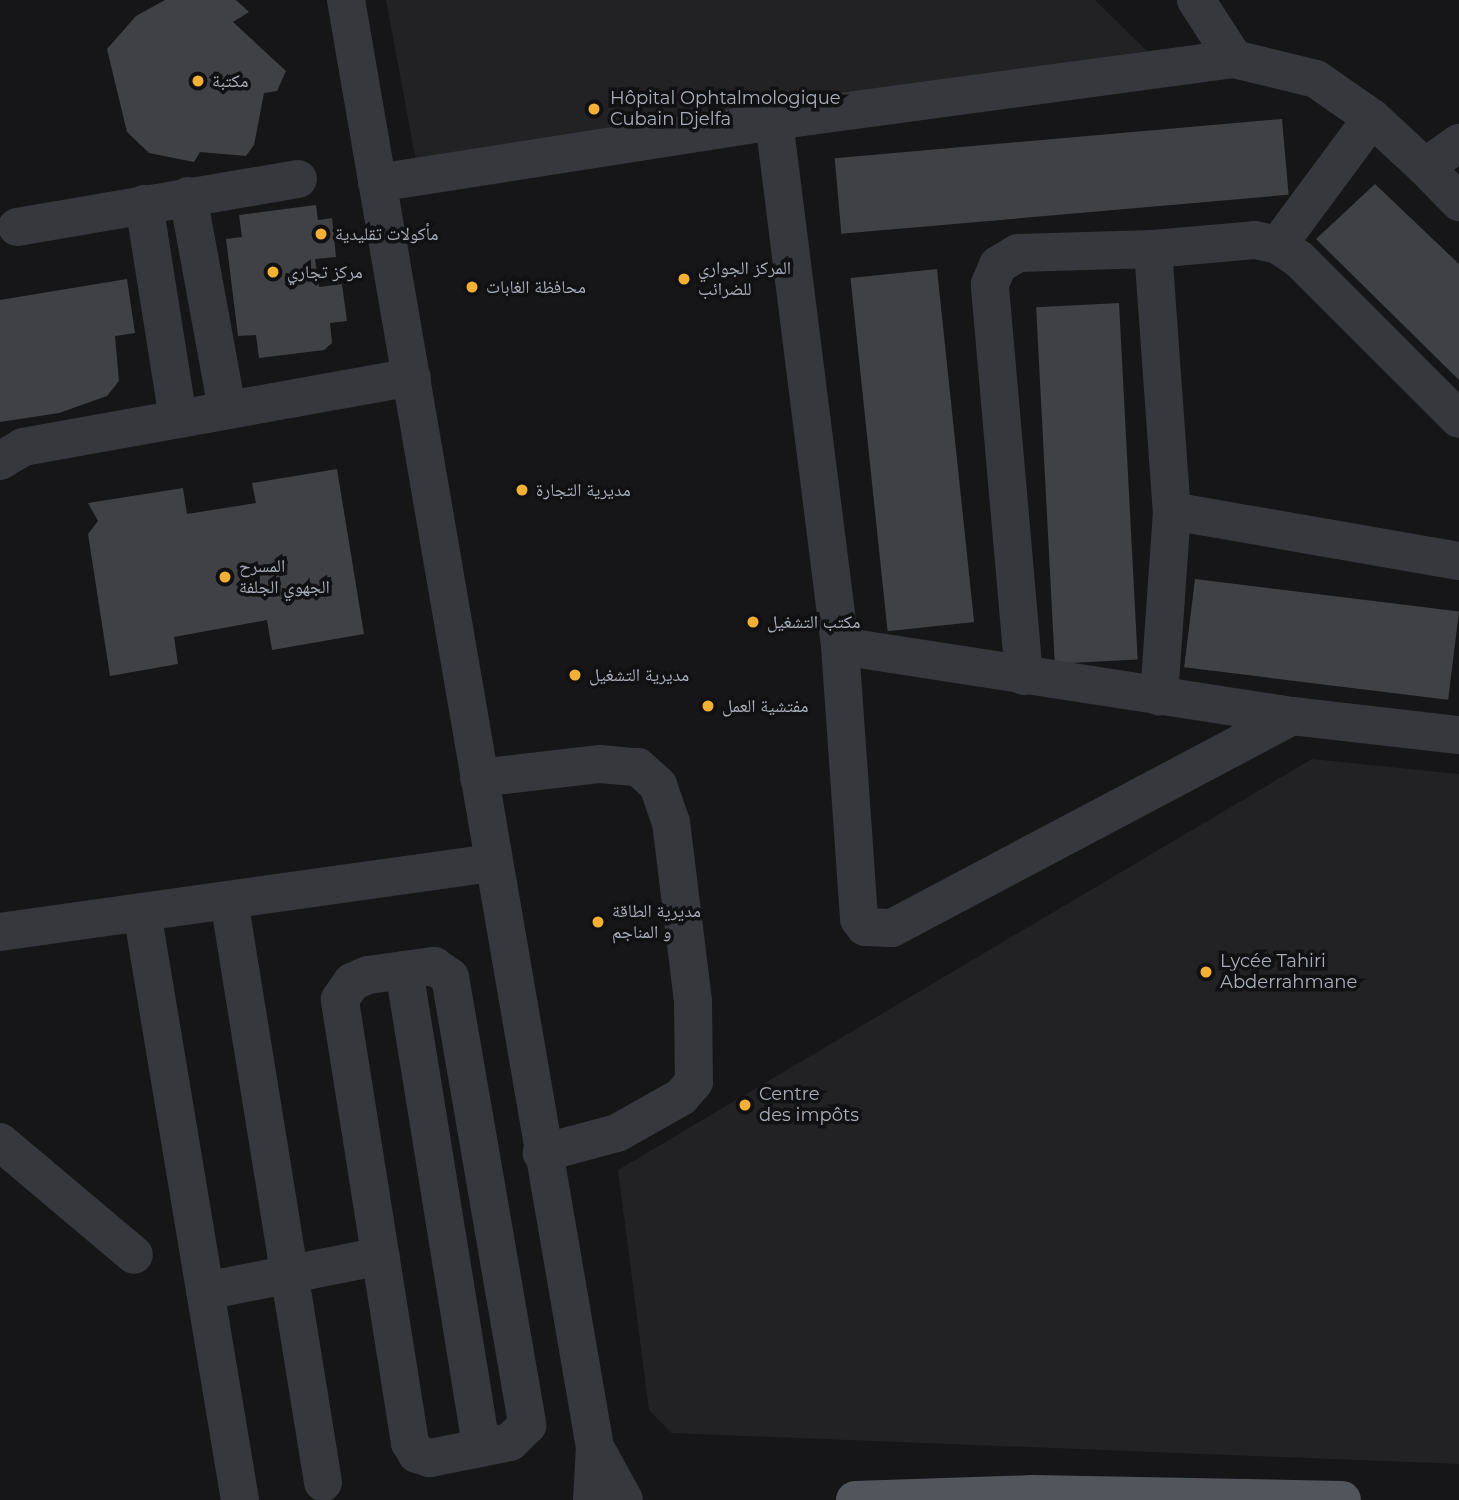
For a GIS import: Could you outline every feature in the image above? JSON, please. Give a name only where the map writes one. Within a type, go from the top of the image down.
[{"type":"main road","points":[[855,1500],[1033,1494],[1342,1500]]},
{"type":"street","points":[[346,0],[412,377],[541,1153],[594,1447],[592,1500]]},
{"type":"street","points":[[1196,0],[1234,60]]},
{"type":"street","points":[[377,183],[774,121],[1234,60],[1316,79],[1372,118],[1426,167],[1459,202]]},
{"type":"street","points":[[1278,245],[1372,118]]},
{"type":"street","points":[[774,121],[840,646],[859,919],[877,931],[892,928],[1292,716]]},
{"type":"street","points":[[1426,167],[1459,142]]},
{"type":"street","points":[[17,227],[298,178]]},
{"type":"street","points":[[188,196],[227,408]]},
{"type":"street","points":[[144,204],[178,418]]},
{"type":"street","points":[[1024,676],[990,284],[998,265],[1018,253],[1153,249],[1255,240],[1278,245],[1299,259],[1459,419]]},
{"type":"street","points":[[1153,249],[1172,511],[1160,696]]},
{"type":"street","points":[[0,461],[23,447],[227,408],[412,377]]},
{"type":"street","points":[[1172,511],[1459,561]]},
{"type":"street","points":[[840,646],[1292,716],[1459,735]]},
{"type":"street","points":[[479,778],[600,764],[638,767],[658,785],[671,822],[693,1002],[694,1082],[681,1097],[617,1133],[541,1153]]},
{"type":"street","points":[[0,932],[493,863]]},
{"type":"street","points":[[229,900],[323,1482]]},
{"type":"street","points":[[142,912],[240,1500]]},
{"type":"street","points":[[404,970],[481,1448],[430,1458],[417,1454],[410,1443],[381,1256],[340,999],[352,982],[404,970]]},
{"type":"street","points":[[0,1142],[134,1255]]},
{"type":"street","points":[[205,1291],[381,1256]]},
{"type":"street","points":[[594,1447],[624,1500]]},
{"type":"shaded area","name":"Hôpital Ophtalmologique Cubain Djelfa","points":[[386,0],[1095,0],[1147,51],[417,167]]},
{"type":"shaded area","name":"Lycée Tahiri Abderrahmane","points":[[1312,759],[1459,774],[1459,1464],[671,1433],[649,1410],[618,1170]]},
{"type":"building","name":"مكتبة","points":[[165,0],[236,0],[249,12],[233,22],[286,71],[277,91],[264,93],[254,145],[246,156],[200,152],[194,162],[149,153],[127,132],[107,49],[136,16]]},
{"type":"building","points":[[1282,119],[1289,195],[841,234],[835,158]]},
{"type":"building","points":[[1375,184],[1459,264],[1459,380],[1316,239]]},
{"type":"building","name":"مركز تجاري","points":[[316,205],[318,220],[332,218],[336,257],[315,259],[319,287],[342,284],[347,321],[330,323],[332,343],[324,350],[259,358],[256,335],[238,336],[226,239],[242,237],[239,215]]},
{"type":"building","points":[[937,269],[974,622],[888,631],[850,278]]},
{"type":"building","points":[[127,279],[135,333],[115,336],[119,381],[107,396],[59,413],[0,422],[0,300]]},
{"type":"building","points":[[1119,303],[1138,660],[1055,664],[1036,307]]},
{"type":"building","name":"المسرح الجهوي الجلفة","points":[[337,469],[364,634],[272,650],[267,620],[174,637],[178,664],[110,676],[88,534],[98,521],[88,503],[183,488],[187,514],[256,503],[252,483]]},
{"type":"building","points":[[1195,579],[1459,611],[1448,700],[1184,667]]},
{"type":"place","name":"مكتبة","points":[[198,81]]},
{"type":"place","name":"Hôpital Ophtalmologique Cubain Djelfa","points":[[594,109]]},
{"type":"place","name":"مأكولات تقليدية","points":[[321,234]]},
{"type":"place","name":"مركز تجاري","points":[[273,272]]},
{"type":"place","name":"المركز الجواري للضرائب","points":[[684,279]]},
{"type":"place","name":"محافظة الغابات","points":[[472,287]]},
{"type":"place","name":"مديرية التجارة","points":[[522,490]]},
{"type":"place","name":"المسرح الجهوي الجلفة","points":[[225,577]]},
{"type":"place","name":"مكتب التشغيل","points":[[753,622]]},
{"type":"place","name":"مديرية التشغيل","points":[[575,675]]},
{"type":"place","name":"مفتشية العمل","points":[[708,706]]},
{"type":"place","name":"مديرية الطاقة و المناجم","points":[[598,922]]},
{"type":"place","name":"Lycée Tahiri Abderrahmane","points":[[1206,972]]},
{"type":"place","name":"Centre des impôts","points":[[745,1105]]}]
